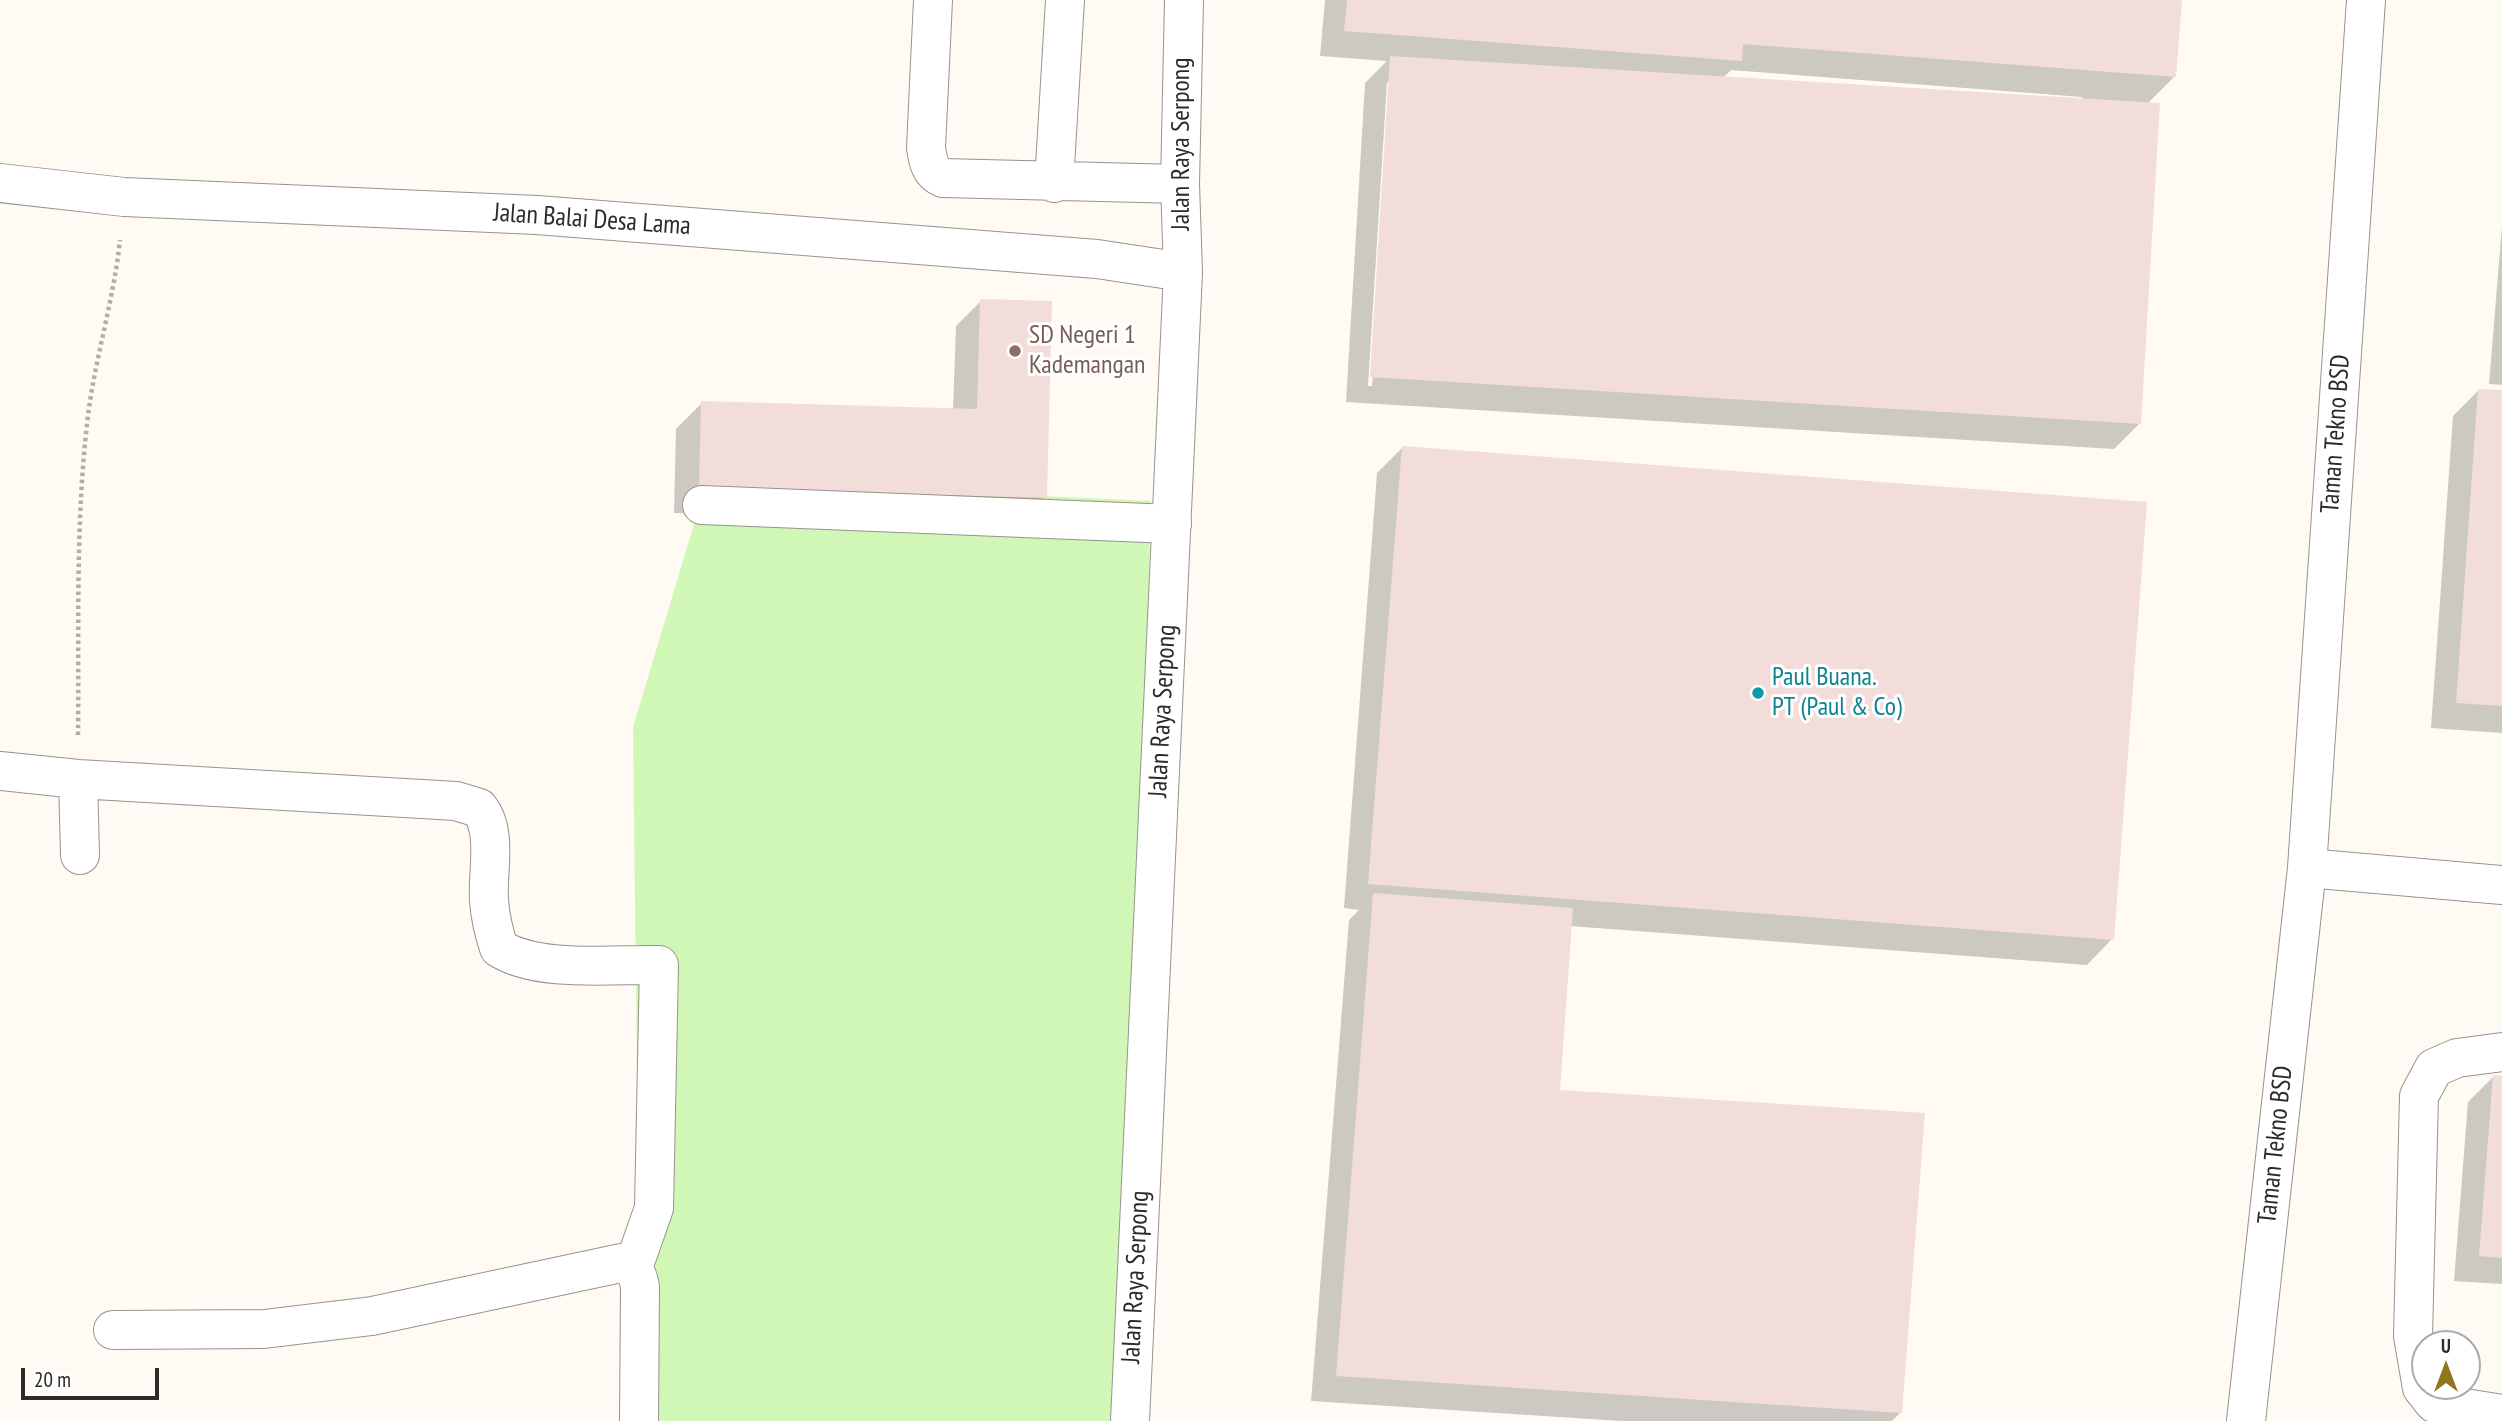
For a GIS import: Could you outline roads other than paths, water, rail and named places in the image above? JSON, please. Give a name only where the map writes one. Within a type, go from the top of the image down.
[{"type":"street","points":[[933,0],[926,148],[932,170],[943,178],[1054,183],[1180,184]]},
{"type":"street","points":[[1054,183],[1065,0]]},
{"type":"street","name":"Jalan Raya Serpong","points":[[1130,1421],[1182,272],[1180,184],[1184,0]]},
{"type":"street","name":"Taman Tekno BSD","points":[[2246,1421],[2307,869],[2365,0]]},
{"type":"street","name":"Jalan Balai Desa Lama","points":[[0,183],[124,197],[537,215],[1097,259],[1182,272]]},
{"type":"street","points":[[702,505],[1172,524]]},
{"type":"street","points":[[0,771],[78,779],[468,803],[480,808],[488,824],[489,901],[499,948],[512,955],[540,963],[659,965],[654,1208],[633,1268]]},
{"type":"street","points":[[78,779],[80,855]]},
{"type":"street","points":[[2307,869],[2502,885]]},
{"type":"street","points":[[2502,1052],[2457,1058],[2434,1068],[2419,1096],[2413,1336],[2422,1388],[2434,1403],[2502,1414]]},
{"type":"street","points":[[113,1330],[278,1328],[372,1316],[616,1263],[633,1268],[640,1287],[639,1421]]},
{"type":"place","name":"SD Negeri 1 Kademangan","points":[[1015,351]]},
{"type":"place","name":"Paul Buana. PT (Paul & Co)","points":[[1758,693]]}]
